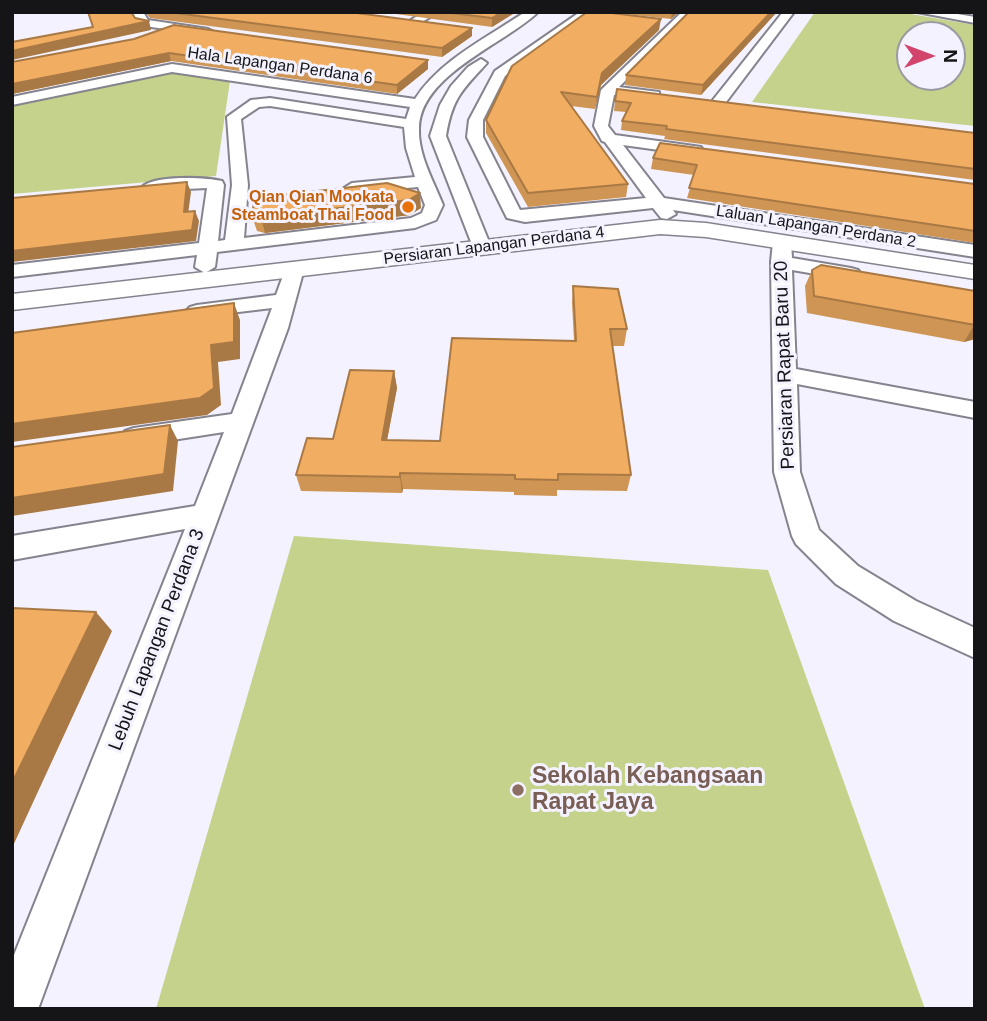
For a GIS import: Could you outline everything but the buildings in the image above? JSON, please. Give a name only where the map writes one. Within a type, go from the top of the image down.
[{"type":"street","points":[[137,12],[144,23],[218,33]]},
{"type":"street","points":[[415,22],[433,12]]},
{"type":"street","points":[[677,227],[607,138],[601,126],[608,90],[667,26],[689,12]]},
{"type":"street","points":[[719,103],[789,12]]},
{"type":"street","points":[[922,12],[975,20]]},
{"type":"street","name":"Laluan Lapangan Perdana 2","points":[[591,14],[532,45],[500,74],[476,120],[475,138],[511,212],[525,217],[657,202],[975,251]]},
{"type":"street","points":[[12,271],[415,223],[430,216],[434,205],[416,158],[410,124],[419,104],[446,64],[540,16]]},
{"type":"street","points":[[482,247],[438,136],[440,118],[451,97],[473,68],[540,16]]},
{"type":"street","points":[[401,20],[442,25]]},
{"type":"street","points":[[152,37],[177,28]]},
{"type":"street","points":[[479,31],[502,34]]},
{"type":"street","points":[[446,64],[473,68]]},
{"type":"street","name":"Hala Lapangan Perdana 6","points":[[12,101],[172,68],[419,104]]},
{"type":"street","points":[[608,90],[669,97]]},
{"type":"street","points":[[234,246],[246,199],[234,117],[256,103],[285,104],[410,124]]},
{"type":"street","points":[[607,138],[717,153]]},
{"type":"street","points":[[329,191],[426,181]]},
{"type":"street","points":[[135,189],[203,182],[216,185],[203,280]]},
{"type":"street","name":"Persiaran Lapangan Perdana 4","points":[[12,302],[677,227],[782,252],[872,278]]},
{"type":"street","name":"Persiaran Lapangan Perdana 4","points":[[782,252],[975,271]]},
{"type":"street","name":"Persiaran Rapat Baru 20","points":[[782,252],[786,472],[806,536],[847,575],[905,611],[975,644]]},
{"type":"street","name":"Lebuh Lapangan Perdana 3","points":[[15,1009],[171,599],[242,421],[294,269]]},
{"type":"street","points":[[176,313],[285,300]]},
{"type":"street","points":[[784,374],[975,410]]},
{"type":"street","points":[[107,440],[242,421]]},
{"type":"street","points":[[12,548],[206,515]]},
{"type":"green space","points":[[815,12],[899,12],[952,21],[896,21],[896,91],[966,91],[966,23],[975,25],[975,126],[752,102]]},
{"type":"green space","points":[[171,73],[230,81],[216,176],[12,194],[12,104]]},
{"type":"green space","name":"Sekolah Kebangsaan Rapat Jaya","points":[[294,536],[768,570],[925,1009],[156,1009]]},
{"type":"place","name":"Qian Qian Mookata Steamboat Thai Food","points":[[408,207]]},
{"type":"place","name":"Sekolah Kebangsaan Rapat Jaya","points":[[518,790]]}]
